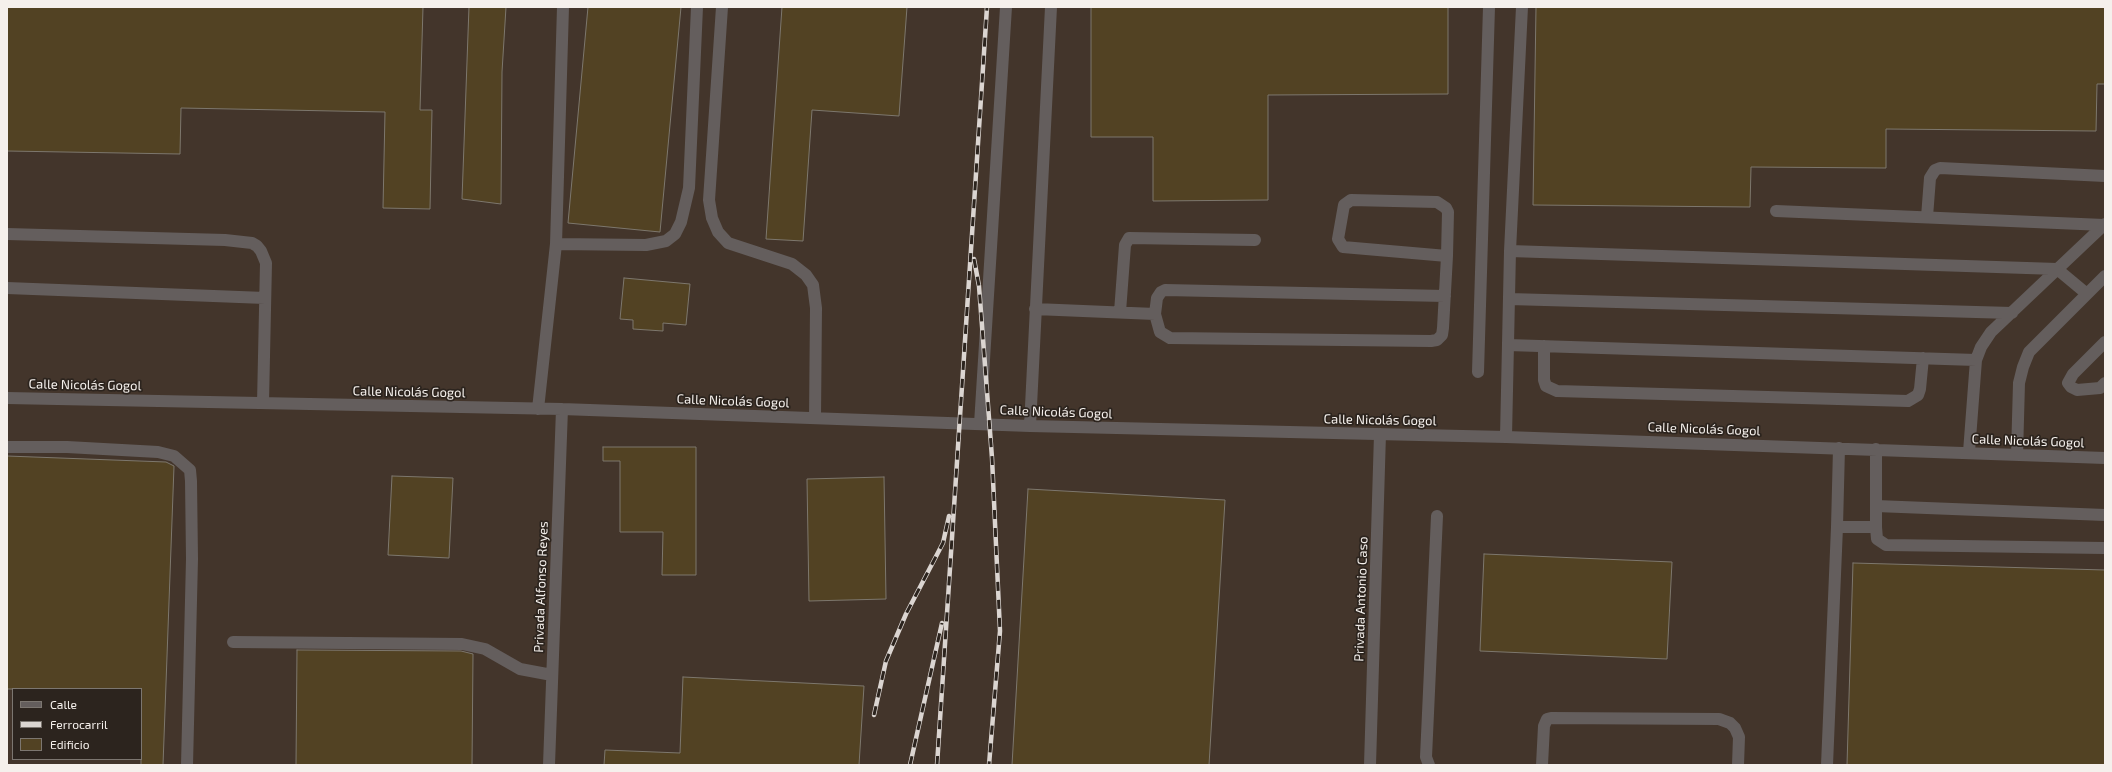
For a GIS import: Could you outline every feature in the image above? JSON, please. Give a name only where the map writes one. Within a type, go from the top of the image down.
[{"type":"street","points":[[538,409],[556,244],[563,7]]},
{"type":"street","points":[[556,244],[646,245],[666,241],[675,234],[681,222],[689,188],[697,7]]},
{"type":"street","points":[[722,7],[709,200],[712,218],[718,232],[728,243],[792,264],[806,275],[813,285],[816,308],[815,418]]},
{"type":"street","points":[[980,424],[1006,7]]},
{"type":"street","points":[[1030,426],[1051,7]]},
{"type":"street","points":[[1478,372],[1489,7]]},
{"type":"street","points":[[1506,437],[1510,251],[1522,7]]},
{"type":"street","points":[[1927,217],[1930,178],[1935,170],[1940,168],[2105,176]]},
{"type":"street","points":[[1444,296],[1166,290],[1161,292],[1157,298],[1155,314],[1160,332],[1170,338],[1430,342],[1437,340],[1442,335],[1447,256],[1448,212],[1442,204],[1351,200],[1344,204],[1338,239],[1343,247],[1447,256]]},
{"type":"street","points":[[1776,211],[2105,224]]},
{"type":"street","points":[[1969,452],[1976,360],[1981,347],[1991,332],[2105,224]]},
{"type":"street","points":[[7,234],[174,237],[252,243],[261,251],[266,263],[263,403]]},
{"type":"street","points":[[1120,312],[1124,245],[1129,238],[1255,240]]},
{"type":"street","points":[[1510,251],[2057,269],[2087,294]]},
{"type":"street","points":[[2017,455],[2019,383],[2029,352],[2105,276]]},
{"type":"street","points":[[7,288],[265,298]]},
{"type":"street","points":[[1509,299],[2012,313]]},
{"type":"street","points":[[1035,309],[1155,314]]},
{"type":"street","points":[[2105,342],[2073,374],[2068,383],[2071,387],[2077,390],[2100,388],[2105,383]]},
{"type":"street","points":[[1508,345],[1976,360]]},
{"type":"street","points":[[1544,346],[1544,380],[1546,386],[1550,389],[1565,391],[1908,401],[1914,399],[1920,389],[1923,358]]},
{"type":"street","name":"Calle Nicolás Gogol","points":[[7,398],[562,409],[1030,426],[1506,437],[1969,452],[2105,458]]},
{"type":"street","name":"Privada Alfonso Reyes","points":[[549,765],[562,409]]},
{"type":"street","name":"Privada Antonio Caso","points":[[1370,765],[1380,434]]},
{"type":"street","points":[[7,447],[67,447],[158,452],[174,456],[190,470],[192,481],[192,559],[187,765]]},
{"type":"street","points":[[1827,765],[1839,448]]},
{"type":"street","points":[[1876,449],[1877,539],[1886,545],[2105,548]]},
{"type":"street","points":[[1876,506],[2105,515]]},
{"type":"street","points":[[1429,765],[1426,758],[1437,516]]},
{"type":"street","points":[[1837,527],[1876,527]]},
{"type":"street","points":[[233,642],[462,644],[485,649],[520,669],[552,675]]},
{"type":"street","points":[[1542,765],[1544,726],[1547,719],[1550,718],[1719,719],[1730,723],[1736,728],[1739,737],[1738,765]]},
{"type":"shaded area","points":[[7,7],[2105,7],[2105,765],[7,765]]},
{"type":"building","points":[[7,7],[423,7],[420,110],[432,110],[430,209],[383,208],[385,112],[181,108],[180,154],[7,151]]},
{"type":"building","points":[[469,7],[506,7],[502,72],[501,204],[462,199]]},
{"type":"building","points":[[588,7],[681,7],[660,232],[568,223]]},
{"type":"building","points":[[782,7],[907,7],[899,116],[812,110],[803,241],[766,239]]},
{"type":"building","points":[[1091,7],[1448,7],[1448,94],[1268,95],[1268,200],[1153,201],[1153,137],[1091,137]]},
{"type":"building","points":[[1536,7],[2105,7],[2105,84],[2097,84],[2096,131],[1886,129],[1886,168],[1751,167],[1750,207],[1533,205]]},
{"type":"building","points":[[624,278],[690,284],[686,325],[663,323],[663,331],[633,329],[633,320],[620,319]]},
{"type":"building","points":[[603,447],[696,447],[696,575],[662,575],[663,532],[620,532],[620,461],[603,461]]},
{"type":"building","points":[[7,456],[166,462],[174,466],[163,765],[141,765],[142,688],[7,689]]},
{"type":"building","points":[[392,476],[453,478],[449,558],[388,555]]},
{"type":"building","points":[[884,477],[886,599],[809,601],[807,479]]},
{"type":"building","points":[[1028,489],[1225,500],[1209,765],[1012,765]]},
{"type":"building","points":[[1484,554],[1672,562],[1667,659],[1480,651]]},
{"type":"building","points":[[1853,563],[2105,570],[2105,765],[1847,765]]},
{"type":"building","points":[[297,650],[461,651],[473,654],[472,765],[296,765]]},
{"type":"building","points":[[683,677],[864,686],[859,765],[604,765],[605,750],[680,753]]},
{"type":"railway","points":[[937,765],[987,7]]},
{"type":"railway","points":[[974,259],[979,286],[992,458],[1000,631],[989,765]]},
{"type":"railway","points":[[874,715],[886,661],[906,614],[943,543],[949,516]]},
{"type":"railway","points":[[910,765],[942,623]]}]
